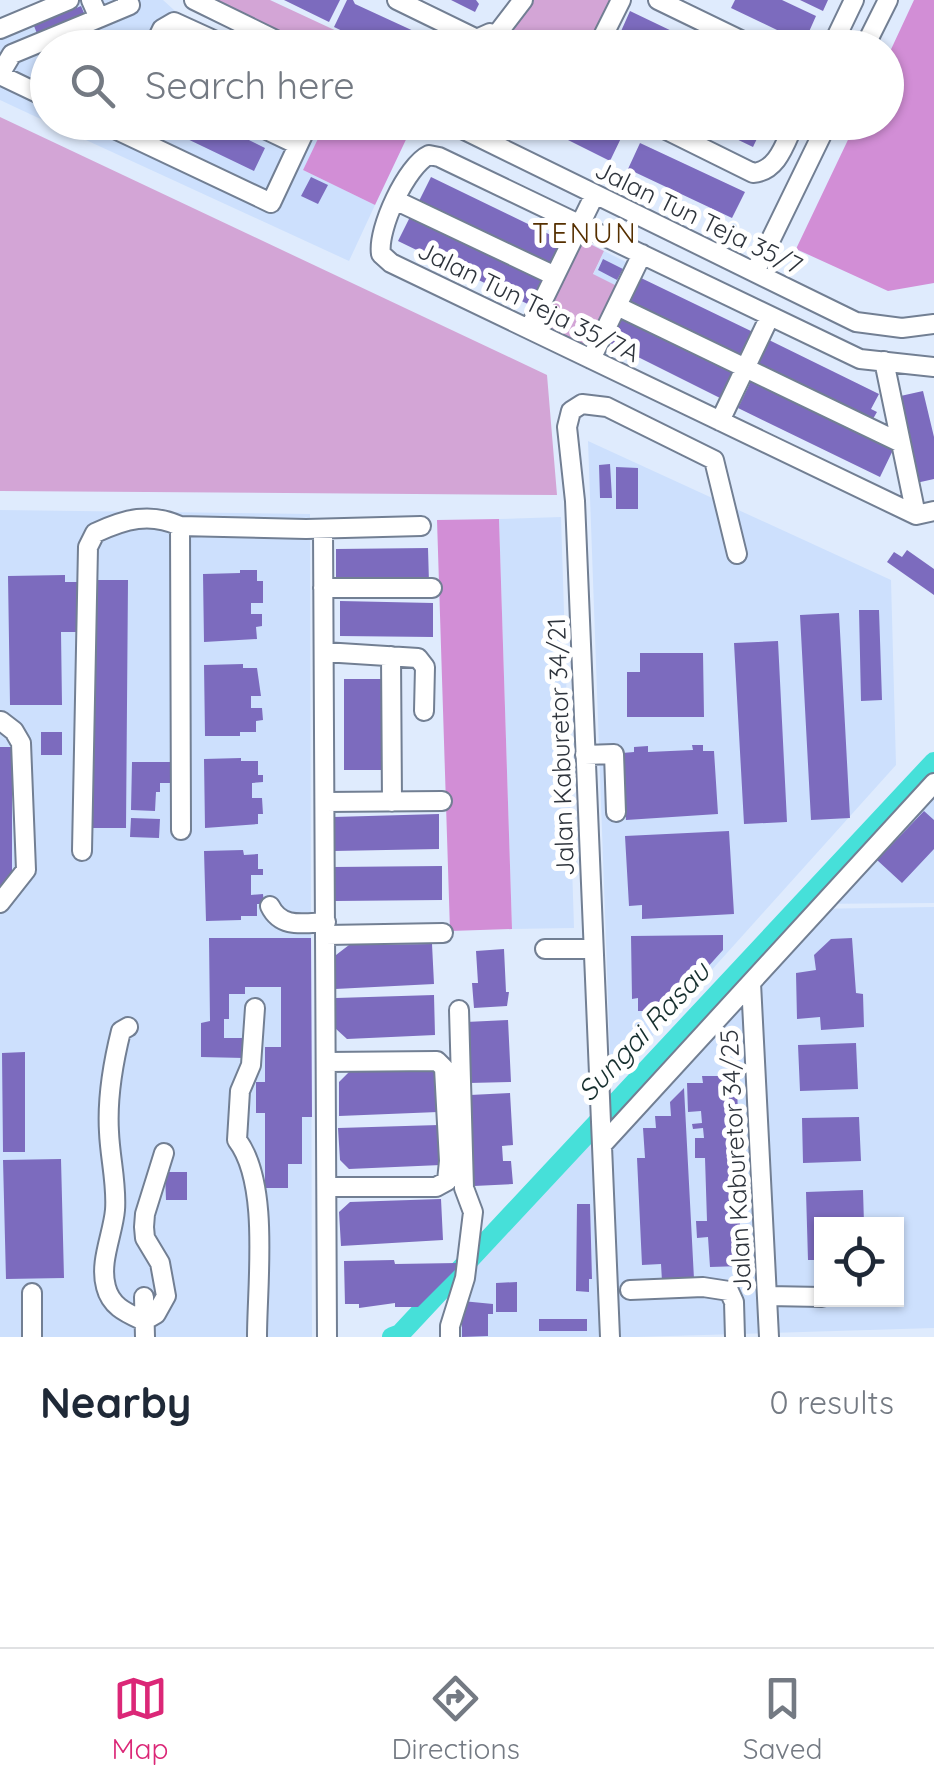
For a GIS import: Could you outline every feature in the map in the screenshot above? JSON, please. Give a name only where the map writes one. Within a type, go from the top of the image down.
[{"type":"street","points":[[0,28],[68,0]]},
{"type":"street","points":[[91,0],[99,18]]},
{"type":"street","points":[[70,30],[130,6],[127,0]]},
{"type":"street","points":[[194,0],[255,30]]},
{"type":"street","points":[[397,0],[463,30]]},
{"type":"street","points":[[499,30],[523,0]]},
{"type":"street","points":[[607,30],[621,0]]},
{"type":"street","points":[[658,0],[720,30]]},
{"type":"street","points":[[840,30],[854,0]]},
{"type":"street","points":[[873,30],[888,0]]},
{"type":"street","points":[[162,30],[174,22],[192,30]]},
{"type":"street","points":[[30,47],[12,54],[0,75],[30,89]]},
{"type":"street","points":[[141,140],[271,203],[301,140]]},
{"type":"street","points":[[286,140],[298,146]]},
{"type":"street","name":"Jalan Tun Teja 35/7","points":[[488,140],[856,322],[902,328],[934,324]]},
{"type":"street","points":[[686,140],[753,173],[766,172],[774,165],[786,140]]},
{"type":"street","points":[[755,272],[819,140]]},
{"type":"street","name":"Jalan Tun Teja 35/7A","points":[[925,513],[720,421],[391,263],[382,254],[382,232],[413,166],[430,155],[439,156],[860,359],[934,367]]},
{"type":"street","points":[[529,329],[554,276],[587,228],[601,197]]},
{"type":"street","points":[[397,200],[554,276]]},
{"type":"street","points":[[592,359],[642,254]]},
{"type":"street","points":[[616,306],[899,442]]},
{"type":"street","points":[[720,421],[770,316]]},
{"type":"street","points":[[884,362],[899,442],[925,513]]},
{"type":"street","name":"Jalan Kaburetor 34/21","points":[[610,1337],[575,501],[567,427],[571,412],[582,404],[607,408],[714,460],[737,554]]},
{"type":"street","points":[[82,851],[88,547],[95,533],[141,517],[162,518],[180,526],[421,526]]},
{"type":"street","points":[[180,526],[181,830]]},
{"type":"street","points":[[323,529],[327,1337]]},
{"type":"street","points":[[322,588],[432,588]]},
{"type":"street","points":[[324,652],[418,658],[423,662],[424,710]]},
{"type":"street","points":[[391,656],[392,802]]},
{"type":"street","points":[[0,903],[26,870],[21,743],[2,721]]},
{"type":"street","points":[[585,755],[614,754],[616,812]]},
{"type":"street","points":[[602,1145],[934,783]]},
{"type":"street","points":[[326,802],[442,801]]},
{"type":"street","points":[[270,906],[272,913],[286,922],[326,928],[443,932]]},
{"type":"street","points":[[545,949],[592,949]]},
{"type":"street","name":"Jalan Kaburetor 34/25","points":[[751,983],[769,1337]]},
{"type":"street","points":[[255,1008],[251,1065],[240,1091],[237,1140],[249,1155],[257,1210],[257,1337]]},
{"type":"street","points":[[450,1337],[465,1278],[473,1212],[464,1188],[460,1010]]},
{"type":"street","points":[[128,1027],[121,1031],[114,1058],[108,1129],[116,1196],[105,1285],[120,1310],[145,1329]]},
{"type":"street","points":[[326,1062],[437,1062],[444,1068],[449,1161],[449,1176],[442,1186],[327,1187]]},
{"type":"street","points":[[145,1329],[166,1296],[160,1263],[145,1238],[144,1227],[164,1153]]},
{"type":"street","points":[[630,1290],[729,1291],[734,1302],[735,1337]]},
{"type":"street","points":[[32,1293],[32,1337]]},
{"type":"street","points":[[768,1296],[814,1297]]},
{"type":"street","points":[[144,1298],[145,1329]]},
{"type":"shaded area","points":[[51,0],[163,0],[185,20],[206,30],[30,30],[30,114],[0,100],[0,20]]},
{"type":"shaded area","points":[[211,0],[270,0],[334,30],[274,30]]},
{"type":"shaded area","points":[[532,0],[615,0],[600,30],[513,30]]},
{"type":"shaded area","points":[[914,0],[934,0],[934,283],[888,291],[796,249],[848,140],[904,140],[904,30],[900,30]]},
{"type":"shaded area","points":[[0,117],[30,131],[30,140],[49,140],[547,375],[557,495],[0,491]]},
{"type":"shaded area","points":[[86,140],[318,140],[303,170],[375,205],[349,261]]},
{"type":"shaded area","points":[[317,140],[406,140],[375,205],[303,170]]},
{"type":"shaded area","points":[[578,238],[604,251],[593,274],[621,288],[592,349],[537,323]]},
{"type":"shaded area","points":[[604,251],[632,265],[621,288],[593,275]]},
{"type":"shaded area","points":[[588,441],[891,580],[896,765],[611,1082]]},
{"type":"shaded area","points":[[0,510],[310,514],[312,1337],[0,1337]]},
{"type":"shaded area","points":[[561,517],[574,928],[512,929],[499,519]]},
{"type":"shaded area","points":[[499,519],[512,929],[450,931],[437,520]]},
{"type":"shaded area","points":[[934,767],[934,903],[805,904]]},
{"type":"shaded area","points":[[934,907],[934,1328],[636,1337],[448,1337],[449,1296],[809,909]]},
{"type":"building","points":[[284,0],[340,0],[329,22]]},
{"type":"building","points":[[347,0],[353,0],[411,30],[340,30],[334,27]]},
{"type":"building","points":[[451,0],[476,0],[479,4],[475,12]]},
{"type":"building","points":[[735,0],[782,0],[816,16],[810,30],[777,30],[731,8]]},
{"type":"building","points":[[800,0],[828,0],[823,11]]},
{"type":"building","points":[[81,6],[87,20],[76,25],[78,30],[36,30],[34,26]]},
{"type":"building","points":[[630,11],[670,30],[622,30]]},
{"type":"building","points":[[189,140],[249,140],[265,148],[254,171]]},
{"type":"building","points":[[568,140],[620,140],[610,161]]},
{"type":"building","points":[[738,140],[756,140],[753,147]]},
{"type":"building","points":[[640,143],[745,192],[732,218],[628,169]]},
{"type":"building","points":[[311,177],[328,185],[318,204],[301,196]]},
{"type":"building","points":[[431,177],[565,242],[552,270],[417,205]]},
{"type":"building","points":[[411,215],[547,280],[534,307],[398,241]]},
{"type":"building","points":[[603,259],[623,269],[617,280],[598,270]]},
{"type":"building","points":[[639,277],[753,332],[740,360],[625,305]]},
{"type":"building","points":[[621,315],[735,372],[722,399],[608,342]]},
{"type":"building","points":[[769,340],[879,394],[871,409],[877,412],[870,424],[755,368]]},
{"type":"building","points":[[752,379],[894,448],[880,477],[738,408]]},
{"type":"building","points":[[923,391],[934,437],[934,479],[916,483],[896,397]]},
{"type":"building","points":[[610,464],[612,498],[600,498],[599,465]]},
{"type":"building","points":[[616,467],[638,468],[638,509],[616,509]]},
{"type":"building","points":[[428,548],[429,583],[336,584],[336,549]]},
{"type":"building","points":[[907,550],[934,569],[934,595],[887,562],[894,552],[902,557]]},
{"type":"building","points":[[257,570],[257,581],[263,581],[263,603],[251,603],[251,614],[262,614],[262,626],[256,627],[257,639],[204,642],[203,574]]},
{"type":"building","points":[[65,575],[65,582],[78,582],[79,632],[61,632],[62,705],[10,705],[8,576]]},
{"type":"building","points":[[94,580],[128,580],[126,828],[92,828]]},
{"type":"building","points":[[340,601],[433,603],[433,637],[340,636]]},
{"type":"building","points":[[859,610],[879,610],[882,700],[861,701]]},
{"type":"building","points":[[839,613],[850,818],[811,820],[800,615]]},
{"type":"building","points":[[778,641],[787,822],[744,824],[734,643]]},
{"type":"building","points":[[640,653],[703,653],[704,717],[627,717],[627,672],[640,672]]},
{"type":"building","points":[[243,664],[243,668],[257,668],[261,696],[251,696],[251,708],[262,708],[263,720],[256,721],[256,732],[205,736],[204,665]]},
{"type":"building","points":[[344,679],[381,679],[381,770],[344,770]]},
{"type":"building","points":[[41,732],[62,732],[62,755],[41,755]]},
{"type":"building","points":[[692,745],[714,751],[718,814],[626,820],[622,753],[648,746],[648,752],[693,750]]},
{"type":"building","points":[[0,747],[12,747],[12,886],[0,886]]},
{"type":"building","points":[[204,759],[258,761],[258,775],[263,775],[263,782],[252,783],[252,798],[262,798],[263,814],[258,814],[258,824],[205,828]]},
{"type":"building","points":[[132,762],[173,762],[173,783],[160,783],[155,811],[131,810]]},
{"type":"building","points":[[924,811],[934,820],[934,849],[902,883],[877,860]]},
{"type":"building","points":[[439,814],[439,849],[333,851],[333,817]]},
{"type":"building","points":[[131,818],[160,819],[159,838],[130,837]]},
{"type":"building","points":[[729,831],[734,914],[642,919],[642,905],[629,906],[625,836]]},
{"type":"building","points":[[243,850],[244,855],[258,854],[258,869],[263,869],[263,875],[251,875],[251,895],[263,894],[264,904],[257,904],[257,916],[206,921],[204,851]]},
{"type":"building","points":[[442,866],[442,900],[334,901],[333,867]]},
{"type":"building","points":[[723,935],[723,950],[679,999],[660,999],[665,1011],[638,1011],[638,998],[632,999],[631,936]]},
{"type":"building","points":[[209,938],[311,938],[312,1117],[302,1117],[302,1164],[288,1164],[288,1188],[265,1188],[265,1113],[256,1113],[256,1082],[265,1082],[265,1047],[281,1047],[281,987],[245,987],[245,994],[229,994],[224,1038],[244,1038],[244,1058],[201,1057],[201,1023],[210,1021]]},
{"type":"building","points":[[852,938],[856,993],[863,994],[864,1027],[821,1030],[820,1017],[797,1019],[796,973],[816,970],[814,955],[831,939]]},
{"type":"building","points":[[432,944],[434,984],[335,989],[336,955],[349,945]]},
{"type":"building","points":[[504,949],[507,1006],[474,1008],[472,983],[478,983],[476,951]]},
{"type":"building","points":[[434,995],[435,1035],[347,1039],[335,1028],[336,998]]},
{"type":"building","points":[[508,1020],[511,1082],[469,1083],[466,1022]]},
{"type":"building","points":[[856,1043],[858,1089],[800,1091],[798,1045]]},
{"type":"building","points":[[25,1052],[25,1152],[3,1152],[2,1053]]},
{"type":"building","points":[[436,1069],[438,1112],[339,1116],[339,1082],[349,1072]]},
{"type":"building","points":[[702,1076],[723,1076],[723,1082],[737,1082],[738,1118],[731,1119],[732,1140],[737,1140],[740,1227],[735,1227],[742,1266],[710,1267],[708,1237],[697,1238],[696,1221],[707,1221],[705,1158],[695,1158],[695,1138],[704,1138],[703,1128],[693,1129],[692,1124],[702,1123],[701,1111],[688,1112],[687,1083],[703,1083]]},
{"type":"building","points":[[684,1088],[694,1279],[662,1281],[661,1264],[642,1265],[637,1158],[645,1158],[643,1128],[656,1128],[655,1116],[671,1116],[670,1102]]},
{"type":"building","points":[[510,1093],[513,1145],[502,1146],[503,1161],[511,1161],[513,1184],[474,1186],[470,1095]]},
{"type":"building","points":[[859,1117],[861,1161],[803,1163],[802,1118]]},
{"type":"building","points":[[439,1125],[441,1165],[349,1169],[340,1160],[338,1128]]},
{"type":"building","points":[[61,1159],[64,1278],[6,1279],[3,1160]]},
{"type":"building","points":[[165,1172],[187,1172],[187,1200],[166,1200]]},
{"type":"building","points":[[863,1190],[864,1217],[814,1217],[814,1260],[808,1260],[806,1192]]},
{"type":"building","points":[[441,1199],[443,1240],[341,1246],[339,1212],[350,1202]]},
{"type":"building","points":[[577,1204],[590,1204],[589,1292],[576,1291]]},
{"type":"building","points":[[394,1260],[395,1264],[457,1263],[457,1268],[418,1307],[395,1307],[395,1303],[359,1308],[359,1304],[345,1304],[344,1261]]},
{"type":"building","points":[[517,1282],[517,1312],[496,1312],[496,1283]]},
{"type":"building","points":[[462,1301],[493,1304],[493,1314],[488,1314],[488,1336],[462,1337]]},
{"type":"building","points":[[539,1319],[587,1319],[587,1331],[539,1331]]},
{"type":"waterway","name":"Sungai Rasau","points":[[392,1337],[400,1334],[934,762]]},
{"type":"district","name":"TENUN","points":[[585,232]]}]
